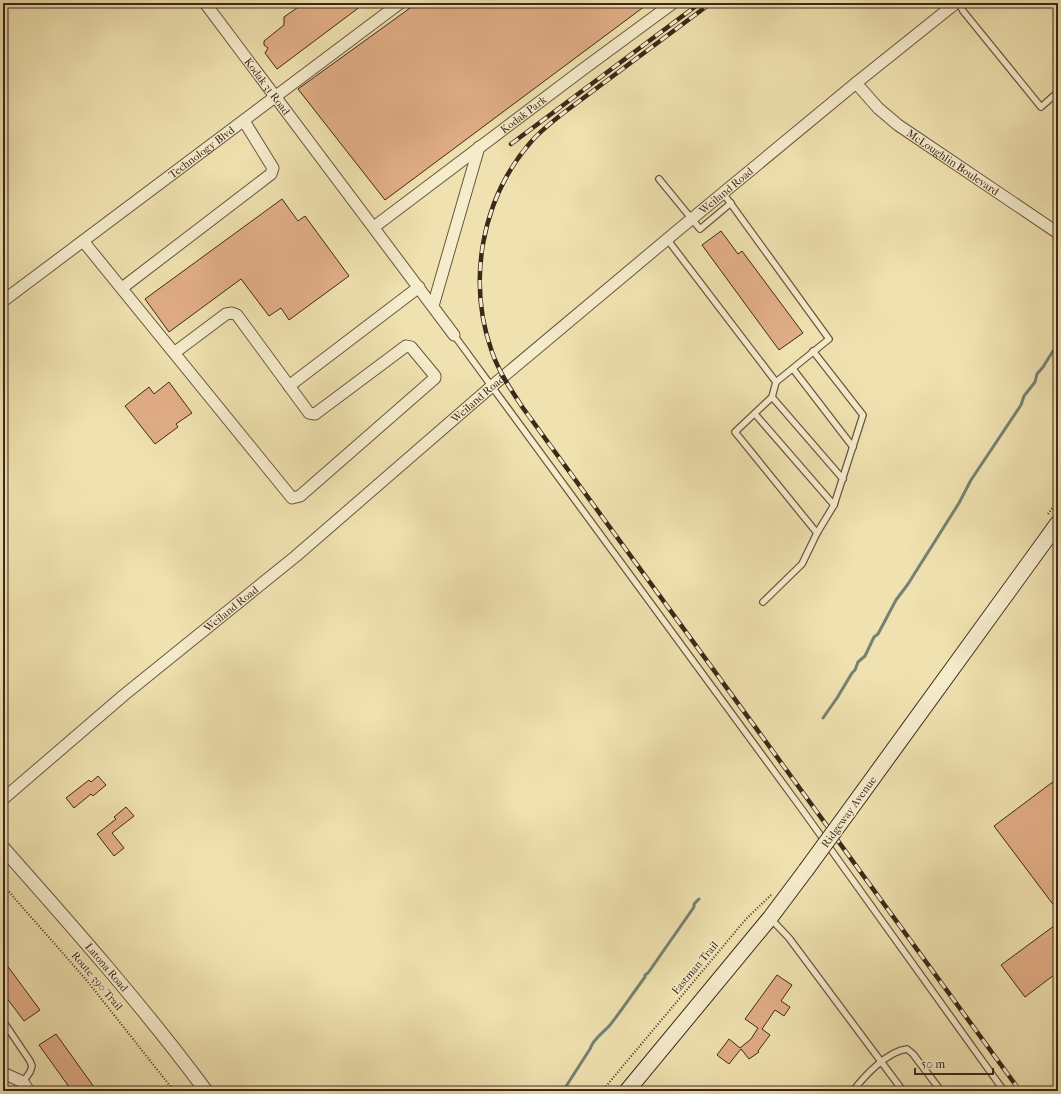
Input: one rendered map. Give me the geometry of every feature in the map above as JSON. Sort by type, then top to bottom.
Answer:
[{"type":"main road","name":"Ridgeway Avenue","points":[[627,1091],[770,918],[850,811],[1058,523]]},
{"type":"street","name":"Kodak 31 Road","points":[[205,3],[454,335]]},
{"type":"street","name":"Technology Blvd","points":[[3,301],[400,3]]},
{"type":"street","name":"Kodak Park","points":[[374,227],[673,3]]},
{"type":"street","name":"Weiland Road","points":[[3,799],[124,695],[296,556],[492,386],[723,192],[956,3]]},
{"type":"street","name":"McLoughlin Boulevard","points":[[856,83],[878,108],[898,125],[1058,233]]},
{"type":"street","points":[[122,288],[271,174],[273,168],[244,121]]},
{"type":"street","points":[[432,306],[479,147]]},
{"type":"street","points":[[84,241],[174,353],[292,498],[300,496],[435,378],[435,376],[411,347],[406,346],[315,414],[309,413],[237,315],[226,314],[174,353]]},
{"type":"street","points":[[289,386],[419,287]]},
{"type":"street","name":"Latona Road","points":[[3,848],[166,1038],[206,1091]]},
{"type":"street","points":[[3,1073],[26,1087]]},
{"type":"lane","points":[[959,3],[963,11],[1041,107],[1058,92]]},
{"type":"lane","points":[[658,179],[692,218],[700,230],[731,203]]},
{"type":"lane","points":[[723,192],[829,338],[776,382],[772,396],[735,432],[817,533]]},
{"type":"lane","points":[[667,239],[776,382]]},
{"type":"lane","points":[[454,335],[801,808],[1004,1091]]},
{"type":"lane","points":[[763,602],[802,564],[817,533],[834,505],[863,415],[813,352]]},
{"type":"lane","points":[[792,369],[852,447]]},
{"type":"lane","points":[[772,396],[842,479]]},
{"type":"lane","points":[[755,414],[834,505]]},
{"type":"lane","points":[[770,918],[789,938],[903,1091]]},
{"type":"lane","points":[[3,1022],[32,1066],[26,1087]]},
{"type":"lane","points":[[853,1091],[863,1077],[882,1062],[899,1050],[907,1049],[913,1054],[941,1091]]},
{"type":"path","name":"Route 390 Trail","points":[[3,884],[88,982],[174,1091]]},
{"type":"path","name":"Eastman Trail","points":[[602,1091],[746,919],[772,893]]},
{"type":"building","points":[[304,3],[365,3],[277,69],[265,53],[268,48],[264,45],[264,41],[284,25],[284,17]]},
{"type":"building","points":[[417,3],[649,3],[385,200],[298,89]]},
{"type":"building","points":[[282,199],[298,221],[305,216],[349,276],[289,320],[281,308],[269,316],[241,279],[169,332],[145,299]]},
{"type":"building","points":[[721,231],[738,254],[742,251],[803,333],[779,350],[702,245]]},
{"type":"building","points":[[169,382],[192,413],[176,424],[178,427],[155,444],[125,406],[149,387],[154,394]]},
{"type":"building","points":[[98,776],[106,785],[93,796],[91,794],[74,808],[66,798],[89,780],[91,782]]},
{"type":"building","points":[[1058,778],[1058,911],[994,826]]},
{"type":"building","points":[[126,807],[134,816],[112,833],[124,848],[114,856],[97,834],[116,819],[114,817]]},
{"type":"building","points":[[1058,923],[1058,972],[1025,997],[1001,965]]},
{"type":"building","points":[[3,960],[40,1010],[24,1021],[3,993]]},
{"type":"building","points":[[777,975],[792,985],[781,1001],[790,1007],[784,1016],[775,1010],[762,1029],[770,1035],[758,1051],[759,1052],[749,1059],[741,1049],[729,1064],[717,1055],[729,1039],[740,1048],[751,1039],[758,1028],[745,1019]]},
{"type":"building","points":[[56,1034],[94,1087],[88,1091],[72,1091],[39,1045]]},
{"type":"waterway","points":[[823,718],[855,670],[858,662],[865,656],[874,637],[878,634],[896,600],[908,584],[959,503],[971,480],[1021,405],[1024,396],[1035,382],[1037,374],[1058,343]]},
{"type":"waterway","points":[[563,1091],[593,1042],[610,1025],[619,1013],[694,907],[694,904],[699,899]]},
{"type":"railway","points":[[511,144],[700,3]]},
{"type":"railway","points":[[711,3],[542,130],[513,165],[500,190],[490,216],[483,243],[480,270],[480,298],[484,325],[492,352],[502,374],[523,408],[1020,1091]]}]
